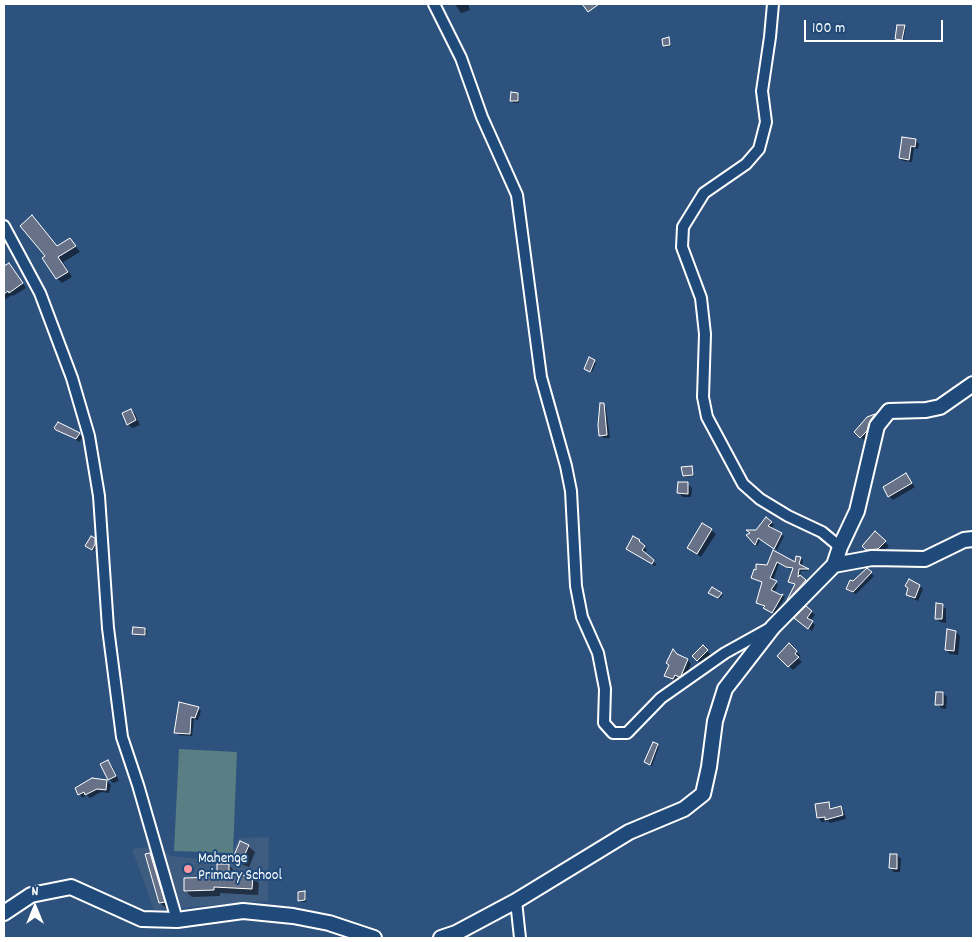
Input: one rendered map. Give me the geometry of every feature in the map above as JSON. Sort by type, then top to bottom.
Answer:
[{"type":"street","points":[[434,4],[460,58],[482,117],[517,195],[541,377],[566,466],[571,491],[576,586],[582,617],[598,653],[605,689],[604,723],[613,734],[627,733],[661,698],[725,653],[773,627]]},
{"type":"street","points":[[773,4],[762,91],[766,122],[759,149],[746,164],[704,193],[683,227],[682,247],[701,298],[705,334],[703,397],[707,417],[744,484],[760,499],[788,516],[822,532],[840,547]]},
{"type":"street","points":[[4,226],[40,293],[72,378],[89,436],[99,496],[108,628],[122,738],[138,785],[177,920]]},
{"type":"street","points":[[441,938],[456,933],[516,901],[629,832],[684,810],[703,794],[709,767],[715,721],[726,689],[773,627],[834,564],[857,511],[877,426],[889,411],[926,410],[940,407],[973,384]]},
{"type":"street","points":[[834,564],[872,558],[925,558],[964,540],[973,539]]},
{"type":"street","points":[[4,913],[31,895],[71,887],[142,919],[177,920],[243,911],[294,916],[329,923],[374,938]]},
{"type":"street","points":[[516,901],[520,938]]},
{"type":"shaded area","points":[[269,837],[268,901],[154,910],[132,849],[158,846],[171,856],[227,862],[239,838]]},
{"type":"green space","points":[[179,749],[237,752],[233,853],[174,851]]},
{"type":"building","points":[[582,4],[599,4],[588,12]]},
{"type":"building","points":[[897,25],[905,25],[902,40],[895,39]]},
{"type":"building","points":[[669,37],[670,45],[663,46],[662,39]]},
{"type":"building","points":[[511,92],[518,93],[518,101],[510,101]]},
{"type":"building","points":[[902,137],[916,139],[915,147],[911,146],[909,160],[899,158]]},
{"type":"building","points":[[32,215],[57,246],[70,238],[76,246],[58,257],[68,272],[56,279],[42,258],[45,256],[20,226]]},
{"type":"building","points":[[9,263],[23,283],[9,293],[8,291],[4,294],[4,266]]},
{"type":"building","points":[[589,357],[595,360],[590,372],[584,369]]},
{"type":"building","points":[[600,403],[604,403],[607,435],[599,436],[598,425]]},
{"type":"building","points":[[131,409],[136,420],[127,425],[122,413]]},
{"type":"building","points":[[875,414],[870,421],[867,431],[860,438],[854,432],[867,417]]},
{"type":"building","points":[[58,422],[80,433],[76,439],[56,430],[54,428]]},
{"type":"building","points":[[692,466],[693,475],[683,476],[681,467]]},
{"type":"building","points":[[906,473],[912,483],[888,497],[883,487]]},
{"type":"building","points":[[678,482],[688,482],[688,494],[677,493]]},
{"type":"building","points":[[766,517],[772,522],[768,526],[782,533],[774,549],[758,538],[755,545],[746,535],[750,533],[746,530],[756,530]]},
{"type":"building","points":[[702,523],[712,529],[697,554],[687,548]]},
{"type":"building","points":[[875,531],[886,541],[878,549],[866,550],[862,546]]},
{"type":"building","points":[[91,536],[95,538],[92,550],[85,546]]},
{"type":"building","points":[[633,536],[645,546],[642,550],[654,560],[652,564],[626,549]]},
{"type":"building","points":[[773,550],[795,562],[796,556],[801,557],[799,564],[809,569],[799,569],[798,577],[800,575],[806,580],[786,602],[795,584],[788,582],[793,568],[786,567],[777,562],[770,578],[777,581],[771,590],[781,595],[783,594],[772,613],[763,608],[765,606],[756,603],[762,582],[751,578],[754,569],[756,570],[756,564],[767,565]]},
{"type":"building","points":[[867,568],[872,572],[853,592],[846,589],[850,580],[853,581]]},
{"type":"building","points":[[909,579],[920,585],[915,598],[906,595],[908,588],[905,586]]},
{"type":"building","points":[[712,587],[722,593],[718,598],[708,593]]},
{"type":"building","points":[[936,603],[943,604],[942,619],[935,619]]},
{"type":"building","points":[[806,606],[812,611],[807,618],[813,621],[808,629],[794,618]]},
{"type":"building","points":[[133,627],[145,628],[145,635],[132,634]]},
{"type":"building","points":[[947,629],[956,631],[954,651],[945,650]]},
{"type":"building","points":[[789,643],[797,651],[795,654],[799,657],[788,667],[777,656]]},
{"type":"building","points":[[703,645],[708,650],[697,661],[692,656]]},
{"type":"building","points":[[673,649],[677,654],[688,659],[681,676],[675,675],[673,679],[664,676],[669,665],[666,663]]},
{"type":"building","points":[[936,692],[943,692],[943,705],[935,705]]},
{"type":"building","points":[[179,702],[199,707],[195,718],[191,717],[190,734],[174,733]]},
{"type":"building","points":[[653,742],[658,744],[650,765],[644,762]]},
{"type":"building","points":[[108,760],[116,776],[108,780],[100,764]]},
{"type":"building","points":[[92,778],[107,780],[106,790],[97,789],[85,795],[84,792],[78,795],[75,788]]},
{"type":"building","points":[[829,802],[830,809],[841,806],[843,815],[825,820],[825,817],[817,818],[815,804]]},
{"type":"building","points":[[240,841],[249,845],[242,861],[233,858]]},
{"type":"building","points":[[150,853],[165,902],[159,903],[145,854]]},
{"type":"building","points":[[890,854],[897,854],[897,869],[889,868]]},
{"type":"building","points":[[217,864],[229,864],[229,874],[253,876],[252,889],[214,887],[214,890],[184,891],[184,878],[217,877]]},
{"type":"building","points":[[305,891],[305,900],[298,901],[298,892]]},
{"type":"place","name":"Mahenge Primary School","points":[[188,869]]}]
